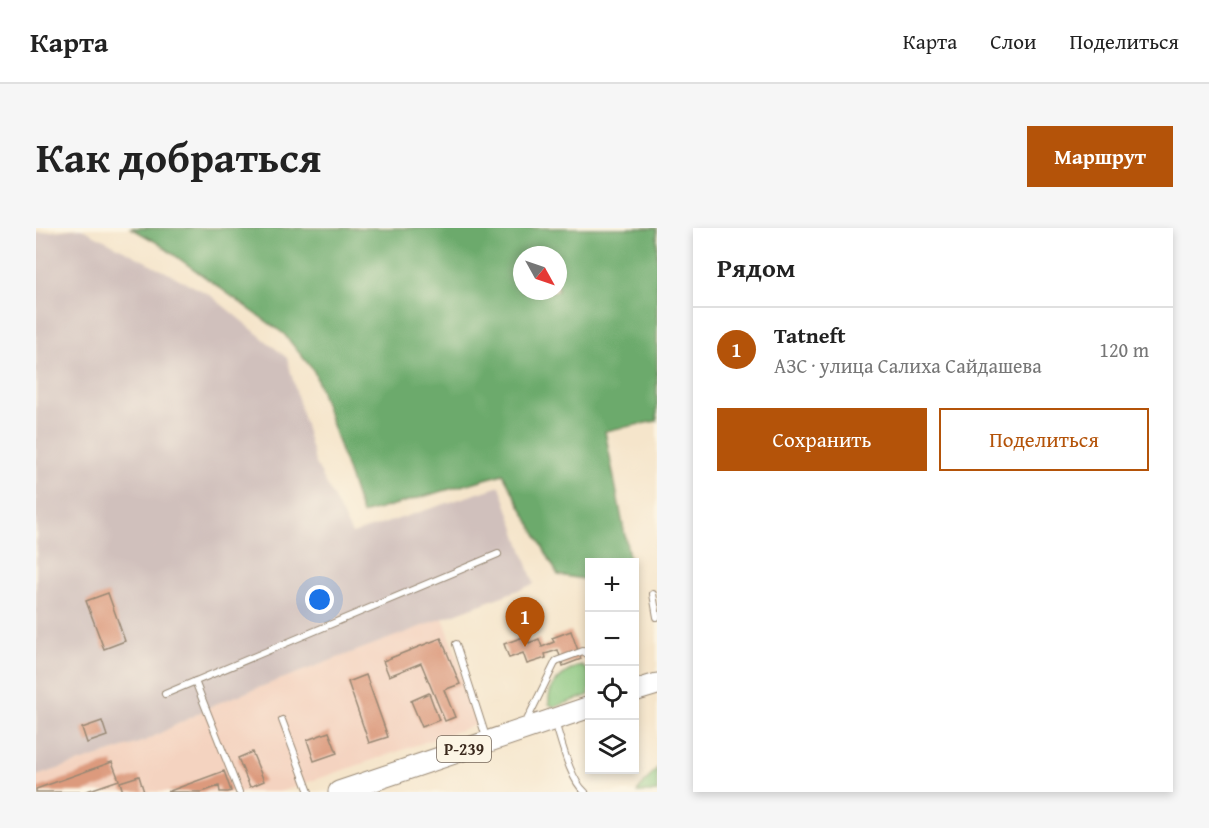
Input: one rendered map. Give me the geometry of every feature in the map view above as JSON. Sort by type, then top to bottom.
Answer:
[{"type":"highway","points":[[639,689],[657,684]]},
{"type":"highway","name":"Р-239","points":[[339,792],[585,708]]},
{"type":"lane","points":[[165,694],[498,554]]},
{"type":"lane","points":[[652,594],[657,617]]},
{"type":"lane","points":[[456,644],[488,741]]},
{"type":"lane","points":[[523,729],[556,661],[583,651],[585,653]]},
{"type":"lane","points":[[195,681],[239,792]]},
{"type":"lane","points":[[554,718],[568,764],[581,789],[585,792]]},
{"type":"lane","points":[[282,720],[309,792]]},
{"type":"shaded area","points":[[81,228],[210,295],[287,358],[315,462],[352,534],[500,486],[534,584],[218,703],[145,741],[36,776],[36,233]]},
{"type":"shaded area","points":[[443,618],[481,723],[279,792],[36,792],[36,776],[145,741],[218,703]]},
{"type":"green space","points":[[131,228],[657,228],[657,421],[605,431],[629,558],[585,558],[585,579],[558,575],[503,474],[362,514],[314,371],[284,334],[156,242]]},
{"type":"green space","points":[[581,665],[585,668],[585,696],[555,707],[549,704],[551,690],[558,679]]},
{"type":"green space","points":[[657,768],[657,792],[637,792]]},
{"type":"building","points":[[108,593],[125,641],[104,649],[86,601]]},
{"type":"building","points":[[571,631],[581,659],[563,666],[558,650],[545,654],[546,658],[527,664],[523,653],[509,658],[504,644],[526,636],[529,643],[539,639],[542,647],[554,642],[552,638]]},
{"type":"building","points":[[441,638],[460,684],[444,690],[455,717],[445,721],[421,663],[389,676],[383,661]]},
{"type":"building","points":[[366,675],[388,737],[369,743],[348,682]]},
{"type":"building","points":[[429,693],[439,720],[422,727],[411,701]]},
{"type":"building","points":[[102,721],[107,736],[87,743],[82,728]]},
{"type":"building","points":[[329,732],[337,753],[314,761],[307,740]]},
{"type":"building","points":[[252,752],[264,781],[250,787],[238,758]]},
{"type":"building","points":[[112,762],[119,780],[84,792],[36,792],[36,789]]},
{"type":"building","points":[[224,771],[231,791],[220,792],[219,786],[202,792],[167,792]]},
{"type":"building","points":[[139,776],[144,792],[123,792],[120,782]]},
{"type":"place","name":"Tatneft","points":[[525,647]]}]
